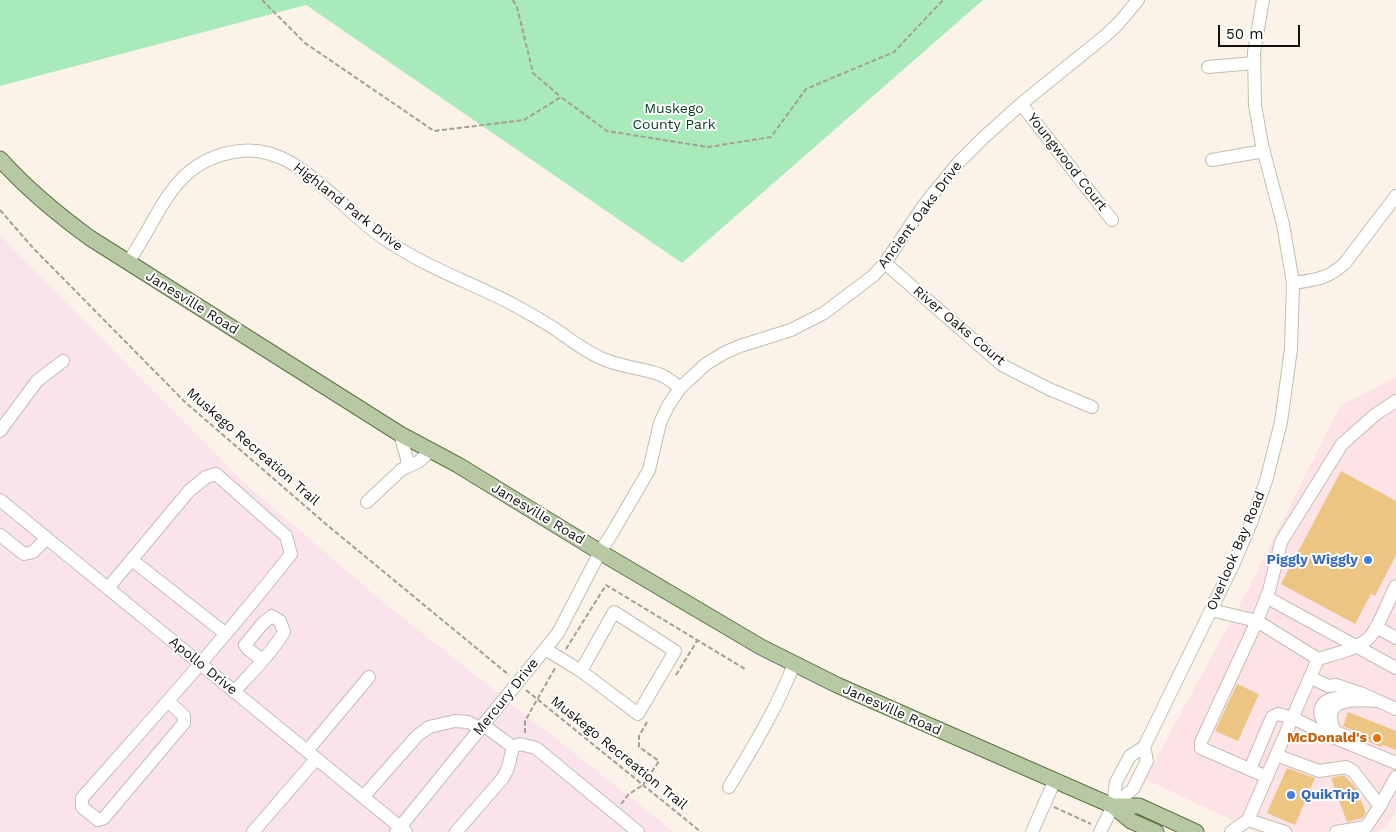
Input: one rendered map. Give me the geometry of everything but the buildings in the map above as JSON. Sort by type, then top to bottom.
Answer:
[{"type":"main road","name":"Janesville Road","points":[[0,159],[30,190],[90,238],[400,434],[432,450],[726,627],[837,686],[1113,806],[1131,821],[1156,832]]},
{"type":"main road","name":"Janesville Road","points":[[1113,806],[1139,806],[1196,832]]},
{"type":"street","name":"Ancient Oaks Drive","points":[[600,552],[649,470],[660,423],[680,388],[706,364],[724,353],[791,330],[824,313],[873,276],[885,263],[924,206],[958,163],[1022,104],[1105,36],[1138,0]]},
{"type":"street","name":"Overlook Bay Road","points":[[1113,806],[1116,782],[1130,756],[1144,747],[1233,565],[1266,481],[1276,441],[1291,349],[1292,283],[1283,224],[1264,151],[1255,105],[1253,63],[1255,38],[1263,0]]},
{"type":"street","points":[[1208,67],[1253,63]]},
{"type":"street","name":"Youngwood Court","points":[[1022,104],[1112,220]]},
{"type":"street","name":"Highland Park Drive","points":[[128,262],[174,186],[189,170],[204,160],[221,154],[242,150],[262,151],[278,156],[297,166],[358,218],[392,244],[412,256],[455,279],[514,305],[580,347],[603,359],[663,376],[680,388]]},
{"type":"street","points":[[1212,160],[1264,151]]},
{"type":"street","points":[[1292,283],[1315,280],[1336,272],[1396,196]]},
{"type":"street","name":"River Oaks Court","points":[[885,263],[1002,364],[1042,386],[1092,406]]},
{"type":"street","points":[[0,431],[37,380],[63,361]]},
{"type":"street","points":[[1267,777],[1202,748],[1200,742],[1257,621],[1266,597],[1281,542],[1342,444],[1376,414],[1396,401]]},
{"type":"street","points":[[400,434],[407,459],[407,467]]},
{"type":"street","points":[[367,502],[401,470],[418,462],[432,450]]},
{"type":"street","points":[[108,588],[189,491],[206,477],[216,474],[286,536],[291,554],[201,664],[168,701],[82,798],[82,807],[98,820],[104,818],[184,723],[184,716],[168,701]]},
{"type":"street","name":"Apollo Drive","points":[[0,500],[401,830]]},
{"type":"street","points":[[0,535],[24,554],[33,552],[47,538]]},
{"type":"street","name":"Mercury Drive","points":[[401,830],[558,633],[600,552]]},
{"type":"street","points":[[132,560],[226,634]]},
{"type":"street","points":[[1249,826],[1276,755],[1318,660],[1357,646],[1369,638],[1396,586]]},
{"type":"street","points":[[1266,597],[1396,668]]},
{"type":"street","points":[[1211,610],[1257,621],[1318,660]]},
{"type":"street","points":[[545,649],[581,671],[638,714],[675,651],[614,612],[581,671]]},
{"type":"street","points":[[1376,626],[1396,638]]},
{"type":"street","points":[[234,692],[262,660]]},
{"type":"street","points":[[729,787],[782,694],[794,664]]},
{"type":"street","points":[[253,832],[369,677]]},
{"type":"street","points":[[1310,677],[1328,686],[1336,685],[1396,709]]},
{"type":"street","points":[[1312,726],[1322,694],[1328,686]]},
{"type":"street","points":[[1377,701],[1339,697],[1327,700],[1322,705],[1320,713],[1322,721],[1335,732],[1378,750],[1394,762]]},
{"type":"street","points":[[1250,769],[1272,717],[1278,714],[1293,718],[1321,732],[1394,762]]},
{"type":"street","points":[[363,797],[417,736],[430,727],[455,721],[468,722],[482,727],[513,747]]},
{"type":"street","points":[[513,747],[520,744],[536,748],[638,832]]},
{"type":"street","points":[[456,832],[503,778],[508,768],[513,747]]},
{"type":"street","name":"Overlook Bay Road","points":[[1113,806],[1133,789],[1147,761],[1144,747]]},
{"type":"street","points":[[1276,755],[1319,771],[1346,767],[1353,771],[1380,806]]},
{"type":"street","points":[[1336,832],[1366,827],[1396,777]]},
{"type":"street","points":[[1032,832],[1055,780]]},
{"type":"street","points":[[1101,830],[1113,806]]},
{"type":"street","points":[[1231,832],[1249,826],[1285,832]]},
{"type":"path","points":[[262,0],[305,43],[434,131],[524,120],[561,97]]},
{"type":"path","points":[[513,0],[517,7],[533,73],[561,97],[607,131],[708,147],[771,137],[806,89],[894,52],[943,0]]},
{"type":"path","name":"Muskego Recreation Trail","points":[[0,210],[34,249],[185,402],[327,525],[513,679]]},
{"type":"path","points":[[673,680],[697,641]]},
{"type":"path","name":"Muskego Recreation Trail","points":[[525,689],[701,832]]},
{"type":"path","points":[[529,746],[524,721],[537,699]]},
{"type":"path","points":[[637,789],[643,785],[659,761],[639,746],[639,736],[648,720]]},
{"type":"path","points":[[1045,803],[1101,830]]},
{"type":"shaded area","points":[[0,235],[242,481],[383,602],[674,832],[0,832]]},
{"type":"shaded area","points":[[1396,377],[1396,811],[1387,828],[1377,832],[1257,832],[1145,779],[1245,595],[1340,406]]},
{"type":"green space","name":"Muskego County Park","points":[[0,0],[983,0],[682,263],[306,5],[0,86]]},
{"type":"place","name":"Piggly Wiggly","points":[[1368,560]]},
{"type":"place","name":"McDonald's","points":[[1377,738]]},
{"type":"place","name":"QuikTrip","points":[[1291,795]]}]
